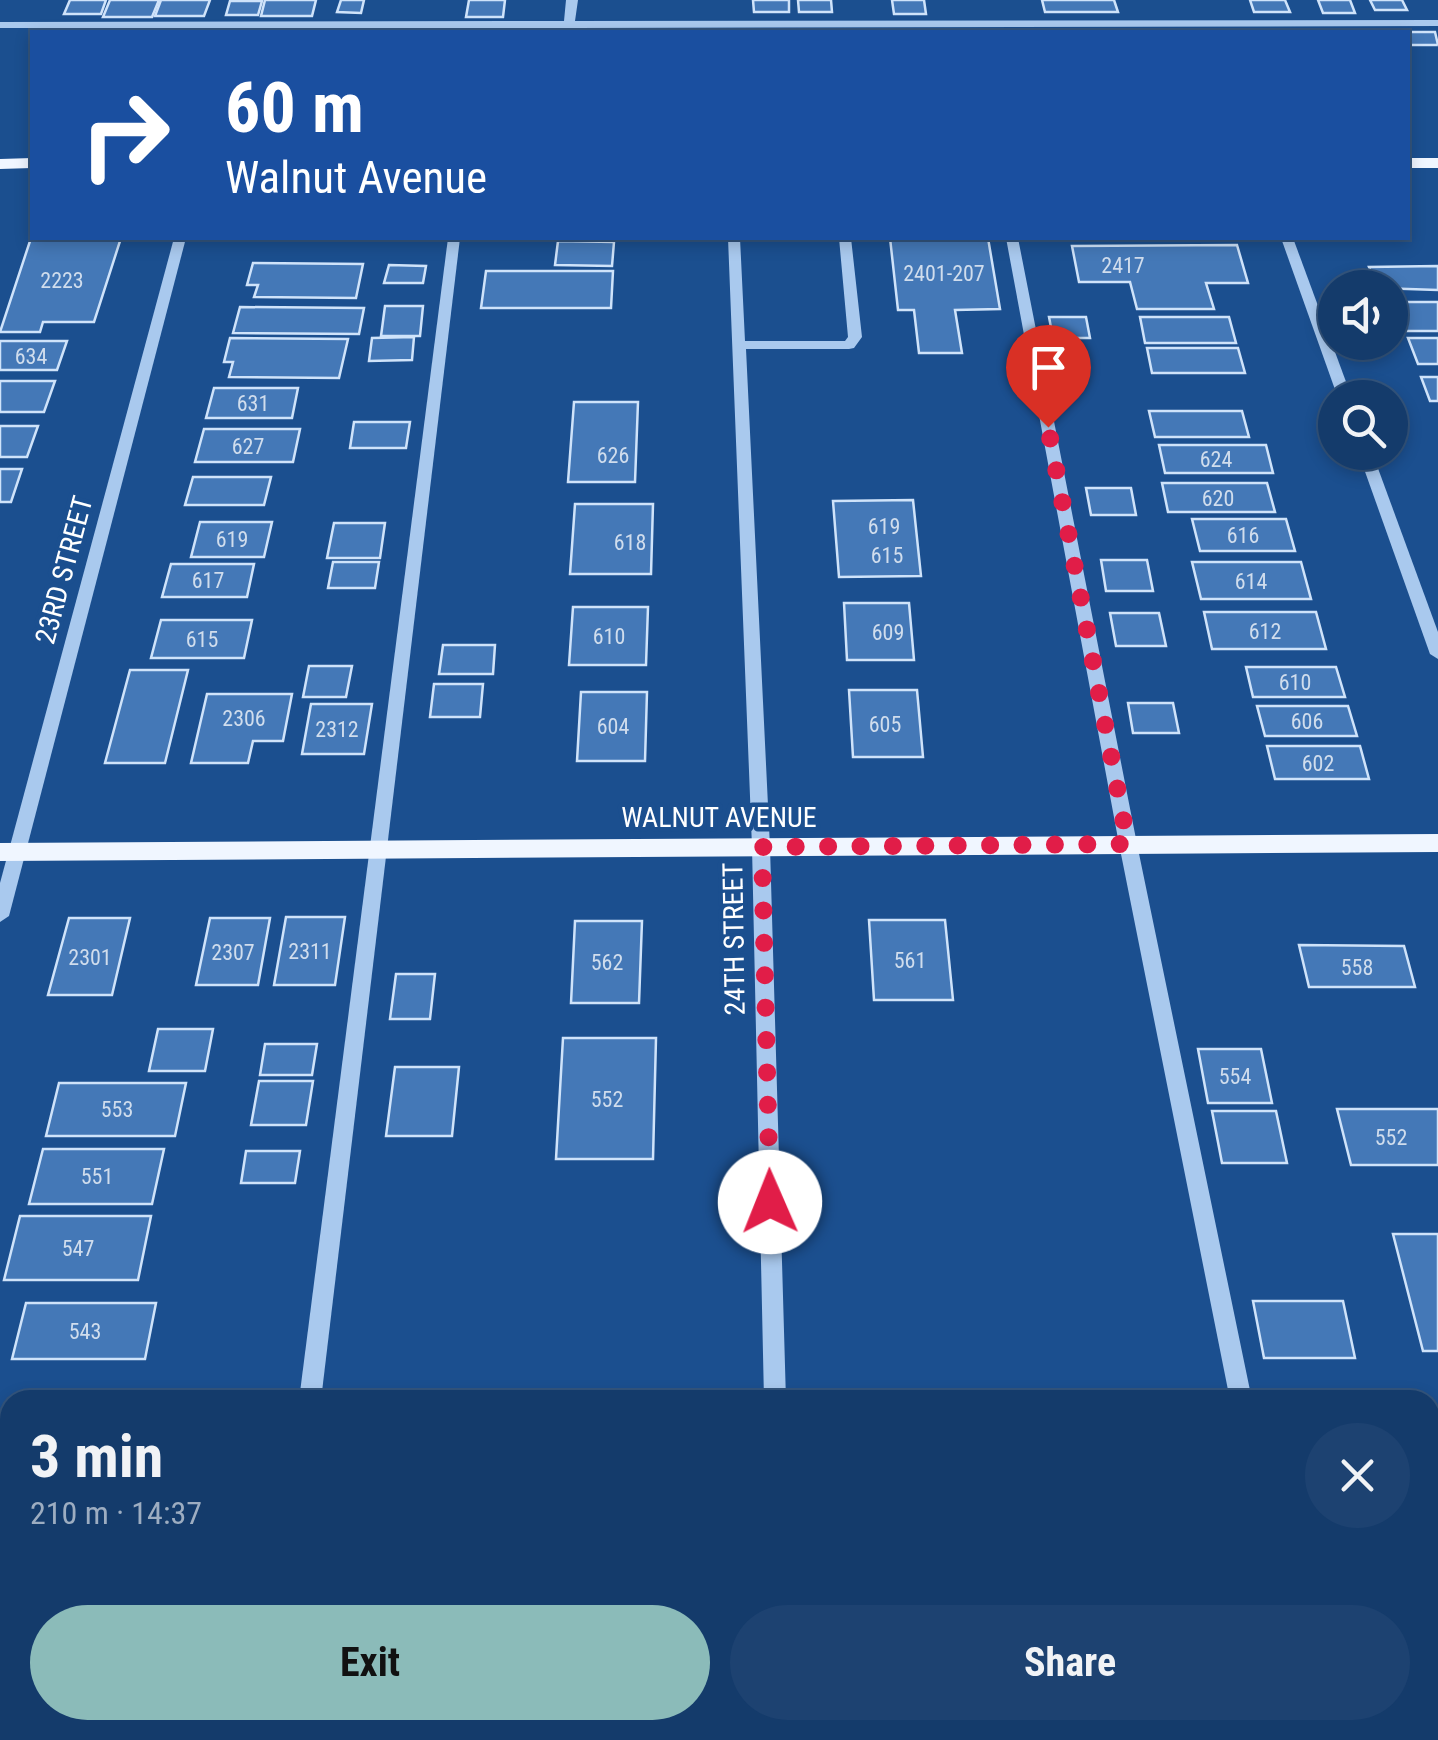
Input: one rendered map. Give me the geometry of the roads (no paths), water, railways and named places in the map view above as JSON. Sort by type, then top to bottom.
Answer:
[{"type":"main road","points":[[1410,163],[1438,163]]},
{"type":"main road","points":[[0,164],[30,164]]},
{"type":"main road","name":"WALNUT AVENUE","points":[[9,852],[1438,843]]},
{"type":"street","points":[[569,28],[572,0]]},
{"type":"street","points":[[0,25],[88,29],[405,29],[1438,23]]},
{"type":"street","name":"23RD STREET","points":[[0,916],[9,852],[179,240]]},
{"type":"street","points":[[311,1390],[454,240]]},
{"type":"street","name":"24TH STREET","points":[[734,240],[762,847],[775,1390]]},
{"type":"street","points":[[740,345],[849,345],[855,337],[845,240]]},
{"type":"street","points":[[1012,240],[1128,844],[1240,1390]]},
{"type":"street","points":[[1287,240],[1338,380]]},
{"type":"street","points":[[1372,470],[1438,654]]}]
